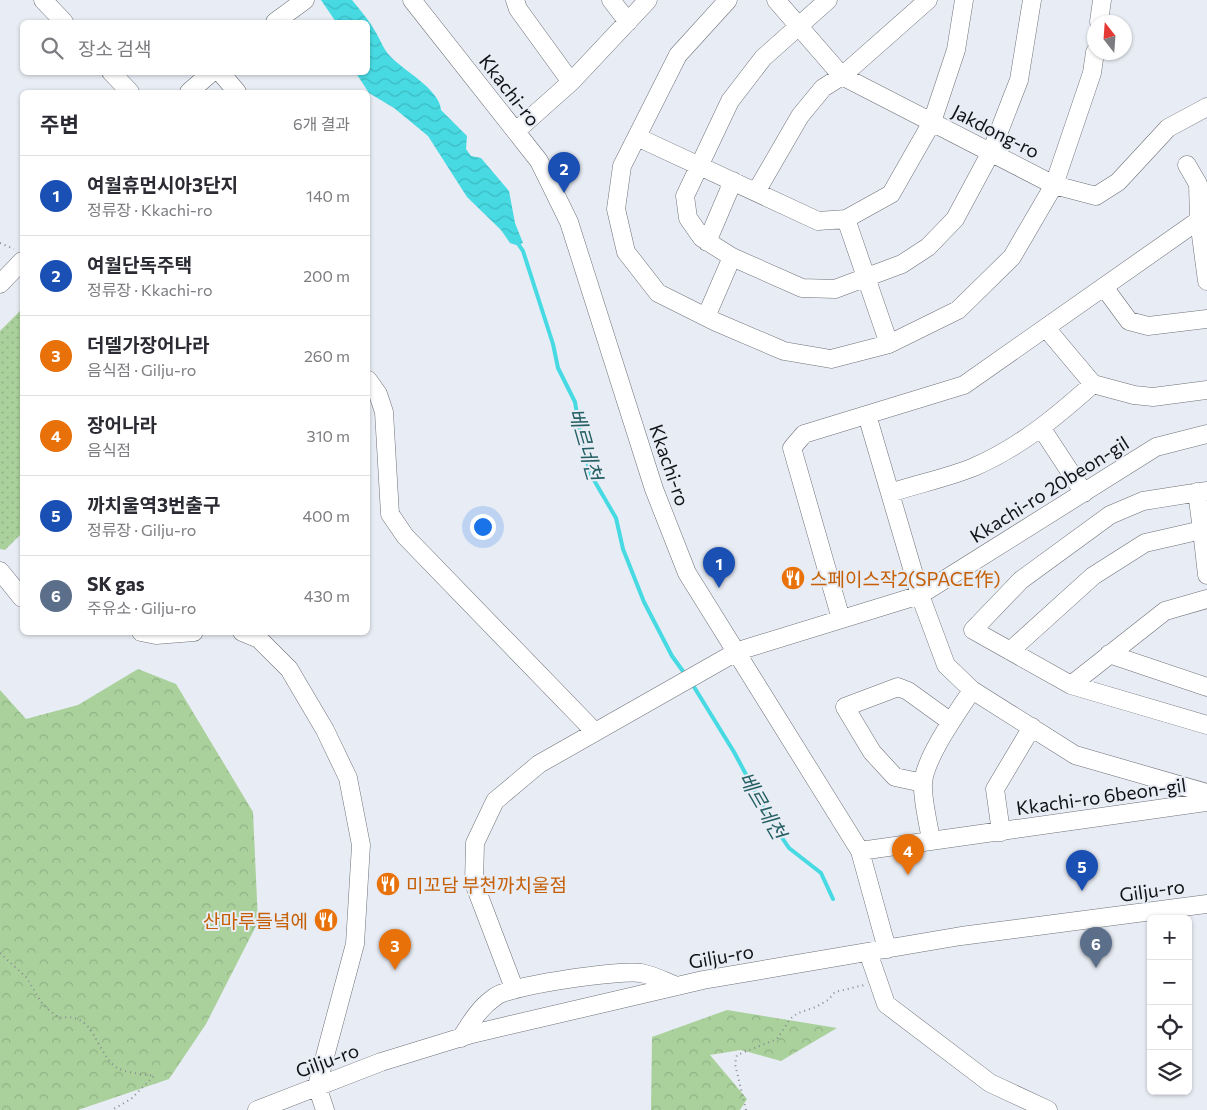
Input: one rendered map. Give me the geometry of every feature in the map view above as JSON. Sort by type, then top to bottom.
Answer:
[{"type":"street","points":[[43,0],[62,20]]},
{"type":"street","name":"Kkachi-ro","points":[[412,0],[539,161],[569,222],[654,489],[686,573],[738,651],[860,851],[887,949]]},
{"type":"street","points":[[516,0],[518,9],[571,82]]},
{"type":"street","points":[[611,0],[628,22]]},
{"type":"street","points":[[516,131],[571,82],[648,0]]},
{"type":"street","points":[[728,0],[678,55],[622,166],[616,209],[626,252],[658,293],[706,318],[784,351],[831,359],[888,344],[958,310],[1012,257],[1054,185],[1092,72],[1094,60]]},
{"type":"street","name":"Jakdong-ro","points":[[776,0],[842,76],[1054,185],[1096,196],[1118,182],[1168,128],[1207,107]]},
{"type":"street","points":[[828,0],[762,58],[730,101],[685,196],[688,218],[707,242],[732,257],[802,288],[835,289],[902,264],[928,247],[955,219],[990,152],[1019,80],[1032,0]]},
{"type":"street","points":[[756,192],[800,116],[823,88],[842,76],[928,0]]},
{"type":"street","points":[[637,137],[818,220],[846,219],[891,194],[932,122],[956,50],[964,0]]},
{"type":"street","points":[[1100,15],[1102,0]]},
{"type":"street","points":[[278,20],[303,2]]},
{"type":"street","points":[[114,75],[128,90]]},
{"type":"street","points":[[191,90],[209,75]]},
{"type":"street","points":[[223,75],[235,90]]},
{"type":"street","points":[[1187,165],[1198,184],[1199,220],[1207,281]]},
{"type":"street","points":[[707,242],[732,181]]},
{"type":"street","points":[[846,219],[888,344]]},
{"type":"street","points":[[842,619],[792,448],[804,434],[964,385],[1199,220]]},
{"type":"street","points":[[0,284],[19,256]]},
{"type":"street","points":[[706,318],[732,257]]},
{"type":"street","points":[[1104,287],[1129,321],[1148,326],[1207,319]]},
{"type":"street","points":[[1046,328],[1093,384],[1134,395],[1153,397],[1207,390]]},
{"type":"street","points":[[370,383],[378,394],[384,412],[390,514],[405,536],[595,732]]},
{"type":"street","points":[[890,492],[973,467],[1042,429],[1093,384]]},
{"type":"street","points":[[866,415],[920,595],[946,665],[972,690],[1075,755],[1207,792]]},
{"type":"street","points":[[1042,429],[1084,493]]},
{"type":"street","name":"Kkachi-ro 20beon-gil","points":[[514,988],[474,883],[475,843],[495,801],[538,764],[738,651],[920,595],[1156,447],[1207,434]]},
{"type":"street","points":[[1207,575],[1202,530],[1202,491],[1143,501],[1110,515],[1021,580],[973,630],[1071,685],[1207,725]]},
{"type":"street","points":[[1010,651],[1094,576],[1145,543],[1202,530]]},
{"type":"street","points":[[0,571],[20,596]]},
{"type":"street","points":[[1071,685],[1165,611],[1207,599]]},
{"type":"street","points":[[249,635],[259,639],[289,668],[325,730],[348,778],[361,845],[355,944],[349,973],[317,1086],[325,1110]]},
{"type":"street","points":[[1109,654],[1207,687]]},
{"type":"street","points":[[923,783],[895,777],[872,752],[845,707],[898,687],[908,691],[952,722]]},
{"type":"street","points":[[931,842],[923,783],[928,764],[972,690]]},
{"type":"street","name":"Kkachi-ro 6beon-gil","points":[[1001,832],[995,789],[1032,728]]},
{"type":"street","name":"Kkachi-ro 6beon-gil","points":[[860,851],[1207,802]]},
{"type":"street","name":"Gilju-ro","points":[[257,1110],[381,1062],[461,1038],[677,986],[961,936],[1207,904]]},
{"type":"street","points":[[868,952],[886,1004],[984,1078],[1048,1110]]},
{"type":"street","points":[[461,1038],[478,1012],[496,996],[514,988],[588,976],[641,973],[677,986]]},
{"type":"path","points":[[0,243],[19,256]]},
{"type":"path","points":[[0,954],[26,977],[43,1005],[59,1018],[70,1016],[77,1018],[94,1033],[105,1053],[116,1067],[154,1076],[130,1099],[112,1110]]},
{"type":"path","points":[[746,1110],[735,1064],[737,1055],[778,1039],[790,1019],[798,1013],[816,1007],[828,1000],[834,992],[878,982]]},
{"type":"green space","points":[[20,311],[20,535],[5,550],[0,549],[0,331]]},
{"type":"green space","points":[[138,669],[176,684],[253,812],[258,922],[206,1024],[169,1079],[78,1110],[0,1110],[0,690],[26,719],[78,705]]},
{"type":"green space","points":[[727,1010],[837,1028],[781,1061],[741,1050],[710,1055],[747,1099],[740,1110],[651,1110],[652,1037]]},
{"type":"water","points":[[321,0],[352,0],[368,20],[335,20]]},
{"type":"water","points":[[370,23],[389,55],[428,87],[439,102],[441,110],[467,136],[466,149],[471,156],[481,158],[509,191],[515,223],[523,243],[516,245],[510,243],[501,230],[467,197],[428,136],[394,108],[370,94],[370,90],[367,90],[357,75],[370,75]]},
{"type":"waterway","name":"베르네천","points":[[517,242],[523,251],[553,344],[558,368],[575,402],[582,445],[591,475],[616,518],[623,549],[644,602],[672,656],[685,674]]},
{"type":"waterway","name":"베르네천","points":[[691,682],[734,752],[772,823],[789,848],[821,873],[833,899]]},
{"type":"place","name":"여월단독주택","points":[[564,193]]},
{"type":"place","name":"스페이스작2(SPACE作)","points":[[793,578]]},
{"type":"place","name":"여월휴먼시아3단지","points":[[719,588]]},
{"type":"place","name":"장어나라","points":[[908,875]]},
{"type":"place","name":"미꼬담 부천까치울점","points":[[388,884]]},
{"type":"place","name":"까치울역3번출구","points":[[1082,891]]},
{"type":"place","name":"산마루들녘에","points":[[326,920]]},
{"type":"place","name":"SK gas","points":[[1096,968]]},
{"type":"place","name":"더델가장어나라","points":[[395,970]]}]
